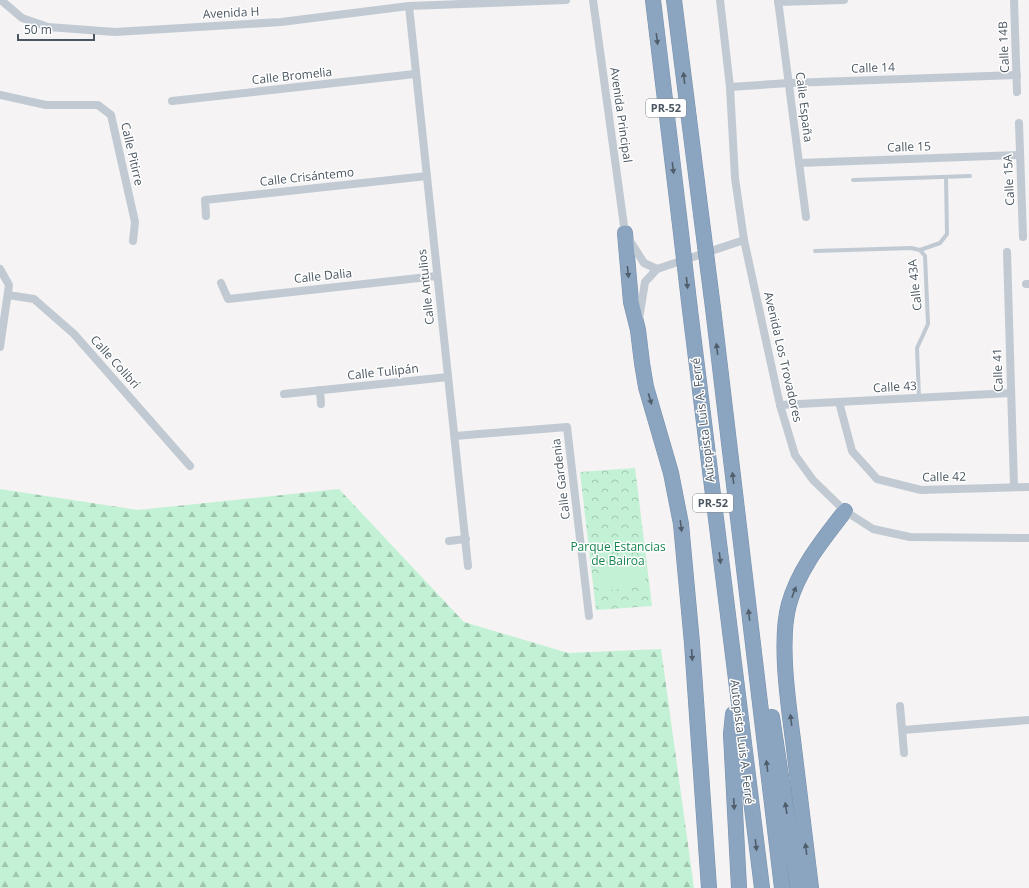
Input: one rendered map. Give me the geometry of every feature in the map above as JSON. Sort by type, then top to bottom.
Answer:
[{"type":"highway","name":"Autopista Luis A. Ferré","points":[[653,0],[736,695],[762,888]]},
{"type":"highway","name":"Autopista Luis A. Ferré","points":[[674,0],[782,888]]},
{"type":"highway","points":[[625,233],[631,302],[638,330],[646,387],[671,473],[681,524],[692,643],[709,888]]},
{"type":"highway","points":[[811,888],[787,694],[786,623],[789,605],[800,575],[819,545],[845,511]]},
{"type":"highway","points":[[754,654],[770,706],[798,888]]},
{"type":"highway","points":[[736,695],[731,734],[739,888]]},
{"type":"street","name":"Avenida H","points":[[1,0],[22,18],[48,28],[115,32],[281,22],[409,6],[566,0]]},
{"type":"street","name":"Avenida Principal","points":[[593,0],[625,233]]},
{"type":"street","name":"Avenida Los Trovadores","points":[[720,0],[730,87],[735,178],[744,240],[780,405],[795,456],[813,480],[845,511],[873,529],[910,537],[1029,538]]},
{"type":"street","points":[[778,1],[844,0]]},
{"type":"street","name":"Calle 14B","points":[[1014,0],[1017,92]]},
{"type":"street","name":"Calle España","points":[[778,1],[806,217]]},
{"type":"street","name":"Calle Antulios","points":[[409,6],[468,566]]},
{"type":"street","name":"Calle Bromelia","points":[[172,101],[415,74]]},
{"type":"street","name":"Calle 14","points":[[730,87],[789,83],[1017,75]]},
{"type":"street","name":"Calle Pitirre","points":[[0,96],[46,106],[98,105],[110,115],[135,222],[133,241]]},
{"type":"street","name":"Calle 15A","points":[[1019,123],[1023,237]]},
{"type":"street","name":"Calle 15","points":[[799,164],[1020,155]]},
{"type":"street","name":"Calle Crisántemo","points":[[206,216],[205,200],[427,176]]},
{"type":"street","points":[[625,233],[644,263],[657,269]]},
{"type":"street","points":[[638,330],[645,282],[657,269],[744,240]]},
{"type":"street","name":"Calle 41","points":[[1007,252],[1014,487]]},
{"type":"street","points":[[0,269],[9,285],[0,348]]},
{"type":"street","name":"Calle Dalia","points":[[221,283],[228,299],[437,276]]},
{"type":"street","name":"Calle Colibrí","points":[[8,295],[34,299],[74,334],[190,466]]},
{"type":"street","name":"Calle Tulipán","points":[[284,394],[448,377]]},
{"type":"street","points":[[320,390],[321,404]]},
{"type":"street","name":"Calle 43","points":[[780,405],[1011,393]]},
{"type":"street","name":"Calle 42","points":[[839,402],[852,451],[877,479],[921,490],[1029,487]]},
{"type":"street","name":"Calle Gardenia","points":[[455,436],[567,427],[589,616]]},
{"type":"street","points":[[449,541],[466,539]]},
{"type":"street","points":[[900,706],[904,753]]},
{"type":"street","points":[[903,730],[1029,720]]},
{"type":"lane","points":[[853,180],[970,176]]},
{"type":"lane","points":[[920,250],[940,243],[946,234],[946,177]]},
{"type":"lane","name":"Calle 43A","points":[[815,251],[904,248],[920,250],[925,256],[928,324],[917,348],[919,397]]},
{"type":"green space","name":"Parque Estancias de Bairoa","points":[[635,468],[652,606],[596,610],[580,472]]},
{"type":"green space","points":[[0,489],[138,510],[339,489],[464,622],[568,653],[661,649],[694,888],[0,888]]},
{"type":"green space","points":[[643,561],[646,586],[602,591],[600,566]]}]
